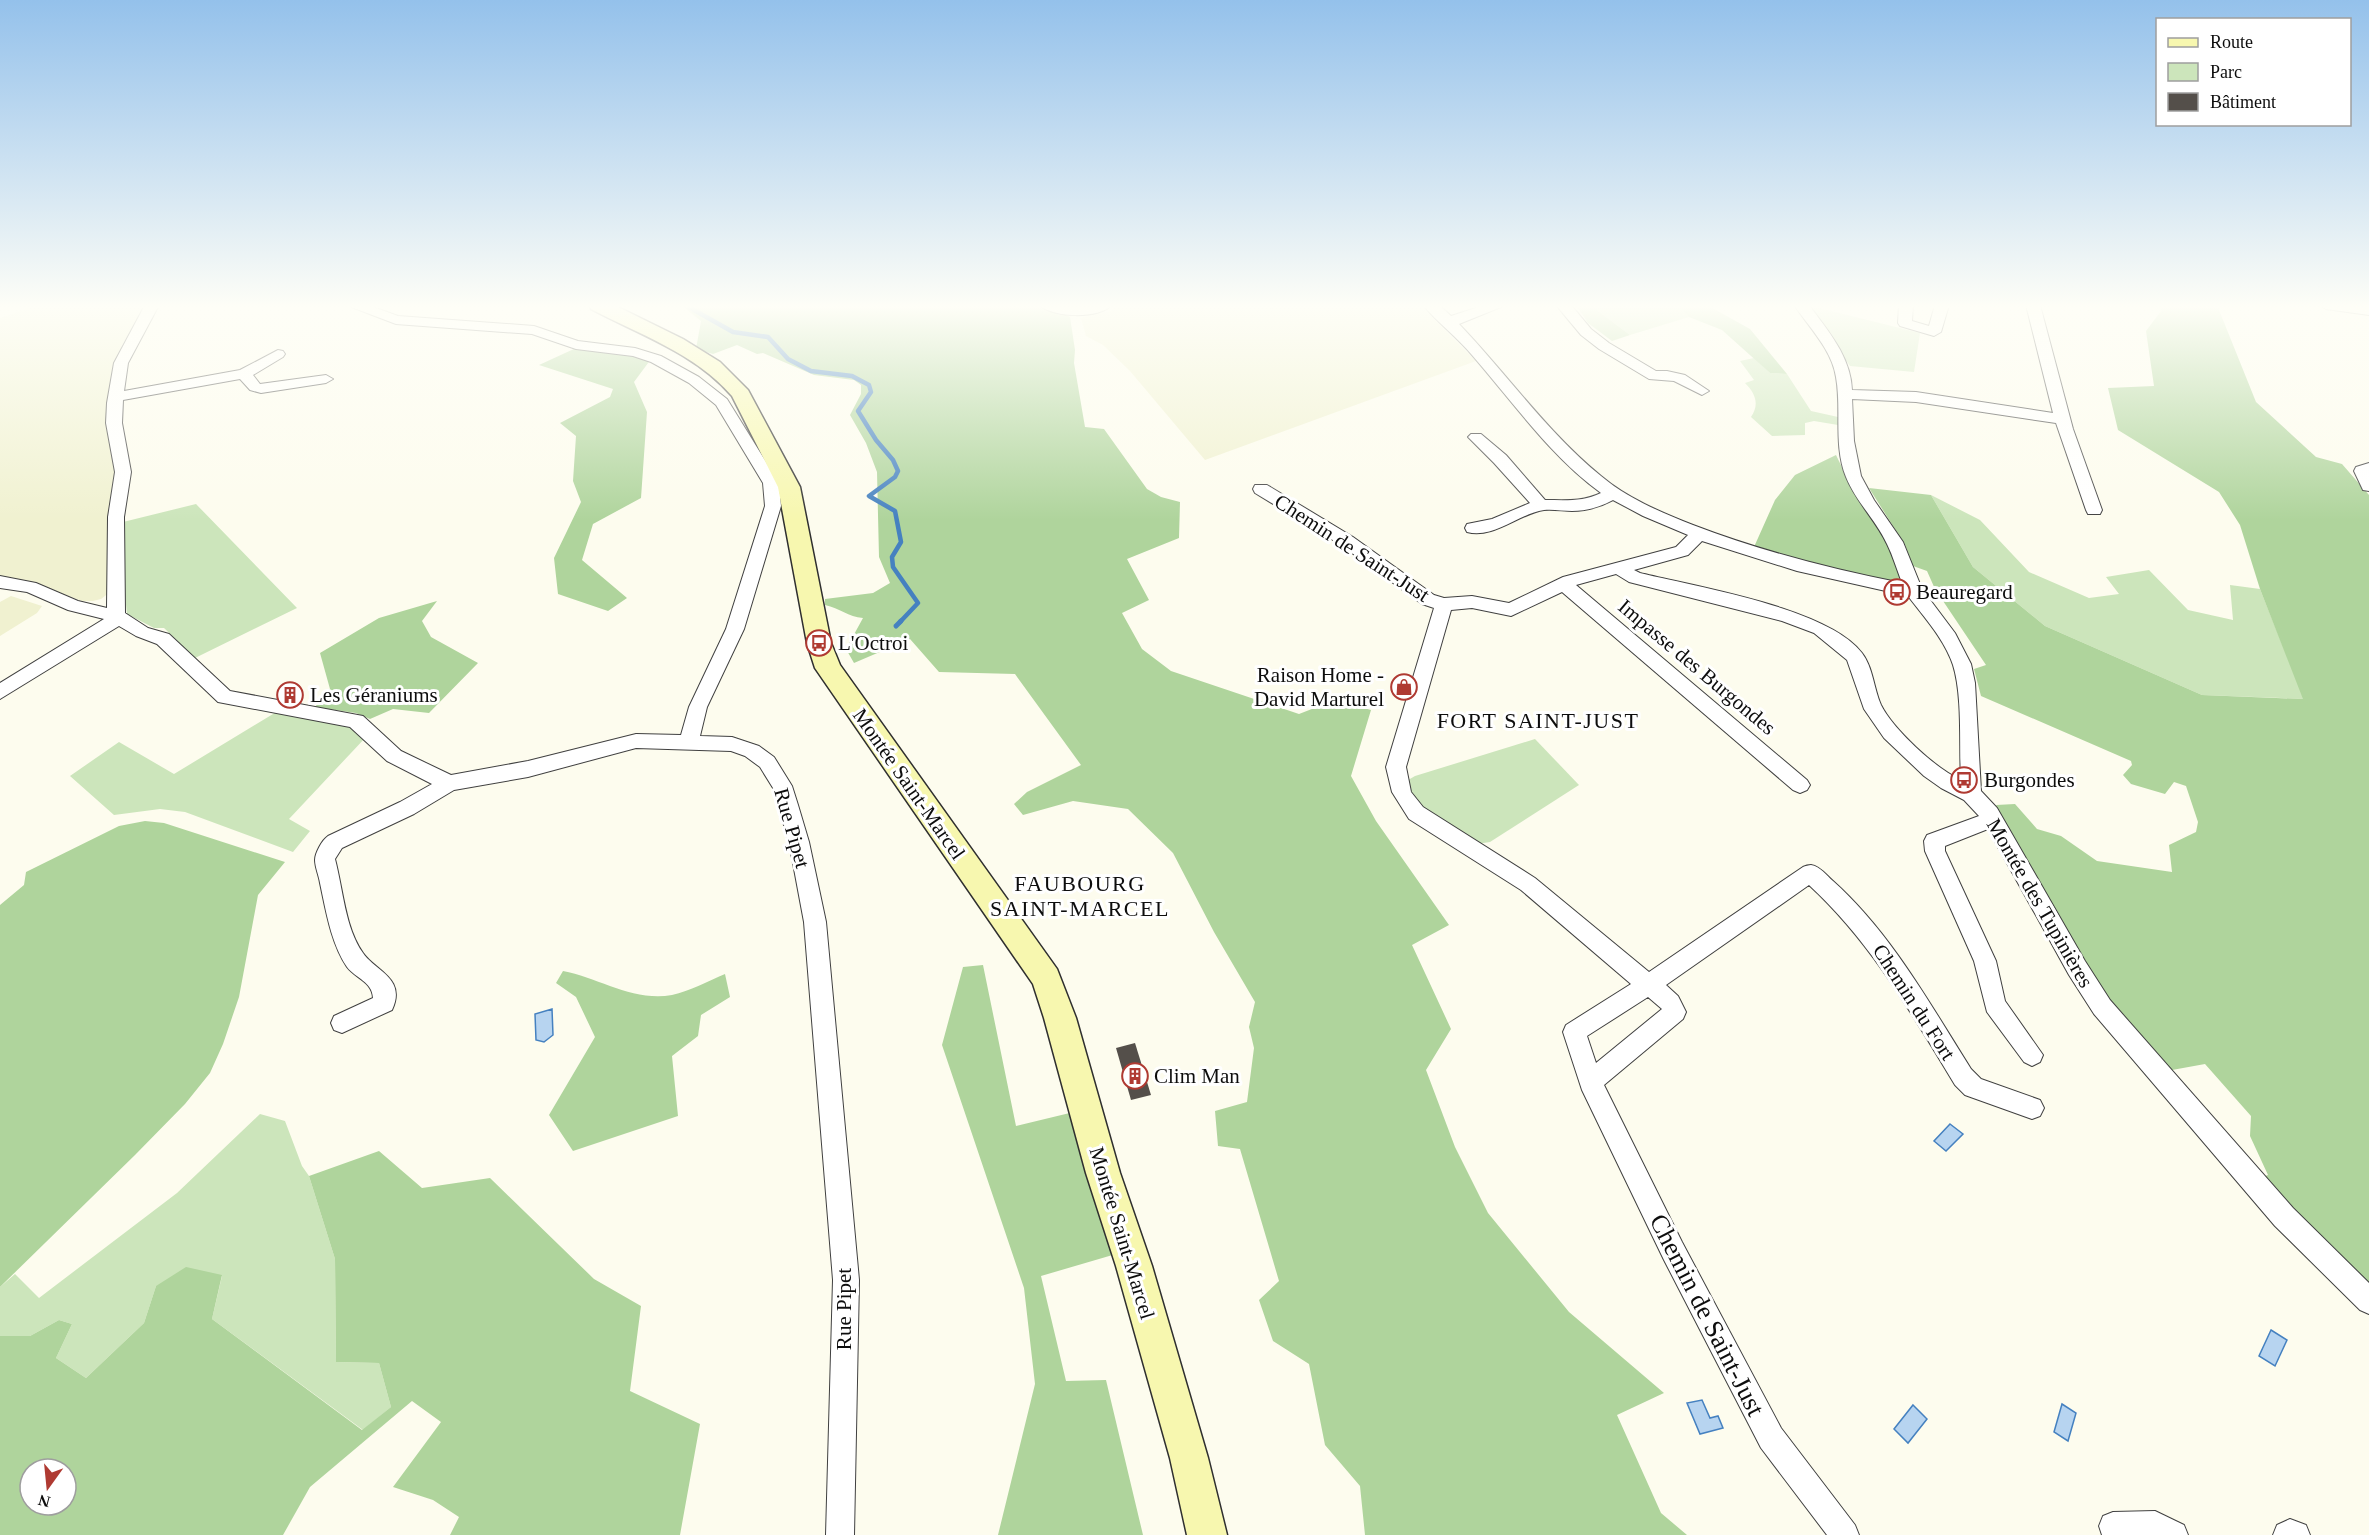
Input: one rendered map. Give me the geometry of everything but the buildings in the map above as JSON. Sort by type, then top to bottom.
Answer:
[{"type":"main road","name":"Montée Saint-Marcel","points":[[726,377],[741,394],[778,481],[792,498],[819,643],[828,668],[1039,967],[1052,990],[1103,1173],[1134,1266],[1189,1458],[1207,1535]]},
{"type":"street","points":[[117,617],[116,517],[123,472],[114,423],[119,377]]},
{"type":"street","points":[[116,397],[229,377]]},
{"type":"street","points":[[246,377],[255,387],[261,389],[326,379]]},
{"type":"street","points":[[688,377],[722,402],[778,481],[773,506],[735,629],[698,707],[692,724],[690,741]]},
{"type":"street","points":[[1498,377],[1567,454],[1595,481],[1663,519],[1699,534],[1812,570],[1914,591]]},
{"type":"street","points":[[1676,377],[1684,378],[1702,391]]},
{"type":"street","points":[[1620,569],[1635,578],[1787,616],[1820,629],[1855,657],[1873,709],[1891,733],[1931,771],[1948,783],[1971,794],[1966,683],[1962,664],[1949,638],[1914,591],[1895,542],[1867,502],[1853,476],[1846,441],[1843,377]]},
{"type":"street","points":[[2051,377],[2062,419],[2094,510]]},
{"type":"street","points":[[1845,394],[1916,397],[2062,419]]},
{"type":"street","points":[[1476,437],[1500,459],[1541,505]]},
{"type":"street","points":[[2369,468],[2362,471],[2369,486]]},
{"type":"street","name":"Chemin de Saint-Just","points":[[1261,489],[1347,541],[1428,600],[1444,604],[1472,603],[1504,611],[1511,610],[1564,584],[1682,551],[1699,534]]},
{"type":"street","points":[[1473,528],[1506,520],[1541,505],[1575,507],[1614,493]]},
{"type":"street","points":[[0,582],[30,587],[74,606],[117,617],[142,632],[164,639],[225,698],[356,721],[394,756],[450,783]]},
{"type":"street","name":"Impasse des Burgondes","points":[[1564,584],[1800,785]]},
{"type":"street","name":"Chemin de Saint-Just","points":[[1444,604],[1396,767],[1398,786],[1404,801],[1416,813],[1528,884],[1672,1003],[1675,1012],[1590,1082]]},
{"type":"street","points":[[0,692],[117,617]]},
{"type":"street","name":"Rue Pipet","points":[[450,783],[528,769],[636,741],[722,742],[742,747],[767,762],[776,773],[799,842],[815,922],[846,1287],[840,1535]]},
{"type":"street","points":[[342,1023],[384,1003],[384,998],[378,977],[356,962],[347,943],[325,859],[331,845],[406,808],[450,783]]},
{"type":"street","name":"Montée des Tupinières","points":[[1971,794],[1992,819],[2077,968],[2102,1007],[2284,1216],[2369,1301]]},
{"type":"street","points":[[1992,819],[1934,842],[1935,851],[1985,961],[1995,1005],[2032,1056]]},
{"type":"street","name":"Chemin de Saint-Just","points":[[1810,873],[1648,985],[1574,1032],[1590,1082],[1672,1251],[1771,1438],[1845,1535]]},
{"type":"street","name":"Chemin du Fort","points":[[1810,873],[1838,897],[1895,969],[1963,1077],[1973,1087],[2032,1108]]},
{"type":"street","points":[[2113,1526],[2155,1525],[2174,1535]]},
{"type":"street","points":[[2288,1535],[2290,1533],[2296,1535]]},
{"type":"green space","points":[[0,377],[114,377],[118,464],[110,592],[101,599],[82,601],[32,582],[0,576]]},
{"type":"green space","points":[[575,377],[638,377],[634,382],[647,412],[641,498],[593,524],[582,560],[627,598],[608,611],[558,594],[554,558],[581,502],[573,481],[576,436],[560,423],[610,397],[613,389]]},
{"type":"green space","points":[[827,377],[1076,377],[1085,427],[1104,429],[1147,489],[1161,497],[1180,502],[1179,538],[1127,559],[1149,600],[1122,613],[1142,649],[1171,671],[1299,714],[1335,700],[1371,710],[1351,776],[1376,821],[1449,925],[1412,945],[1451,1029],[1426,1070],[1455,1147],[1488,1213],[1569,1312],[1664,1393],[1617,1415],[1661,1513],[1687,1535],[1365,1535],[1360,1486],[1325,1445],[1309,1364],[1273,1341],[1259,1300],[1279,1281],[1240,1149],[1218,1146],[1215,1111],[1247,1102],[1254,1048],[1249,1027],[1255,1002],[1214,932],[1173,853],[1128,809],[1073,801],[1023,815],[1014,804],[1027,792],[1081,765],[1015,674],[939,672],[910,639],[854,663],[846,649],[863,618],[825,605],[825,599],[873,593],[890,583],[879,557],[877,472],[866,443],[850,415],[861,394],[861,385],[854,380]]},
{"type":"green space","points":[[1135,377],[1433,377],[1205,460]]},
{"type":"green space","points":[[1752,377],[1789,377],[1811,411],[1838,417],[1838,425],[1814,421],[1805,423],[1805,435],[1772,436],[1751,417],[1756,403],[1745,383],[1754,380]]},
{"type":"green space","points":[[2153,377],[2246,377],[2256,402],[2316,457],[2342,464],[2369,495],[2369,1289],[2260,1178],[2268,1175],[2250,1136],[2251,1116],[2205,1064],[2172,1070],[2124,1021],[2103,993],[2010,834],[1996,805],[2015,804],[2037,829],[2061,836],[2097,861],[2172,872],[2169,845],[2196,832],[2198,822],[2186,786],[2174,782],[2165,794],[2131,784],[2123,775],[2132,765],[2131,761],[1981,696],[1974,669],[1986,665],[1935,589],[1927,571],[1913,566],[1905,545],[1869,488],[1931,495],[1973,567],[2045,626],[2202,695],[2303,699],[2260,589],[2240,525],[2219,492],[2118,430],[2108,388],[2154,386]]},
{"type":"green space","points":[[1836,455],[1855,494],[1892,547],[1901,584],[1867,578],[1754,547],[1775,500],[1795,475]]},
{"type":"green space","points":[[1931,495],[1980,520],[2029,572],[2089,598],[2119,594],[2106,577],[2149,570],[2188,610],[2233,620],[2230,585],[2260,589],[2304,699],[2202,695],[2045,626],[1973,567]]},
{"type":"green space","points":[[196,504],[297,608],[195,658],[164,628],[154,628],[127,614],[123,577],[123,522]]},
{"type":"green space","points":[[11,596],[42,606],[37,613],[0,636],[0,602]]},
{"type":"green space","points":[[437,601],[422,621],[431,637],[478,663],[429,713],[393,709],[370,719],[356,713],[315,707],[330,689],[320,653],[379,618]]},
{"type":"green space","points":[[278,711],[342,721],[366,737],[289,819],[310,831],[293,852],[185,812],[160,809],[114,815],[70,776],[119,742],[174,774]]},
{"type":"green space","points":[[1535,739],[1579,785],[1490,842],[1477,844],[1413,803],[1403,783],[1415,776]]},
{"type":"green space","points":[[145,821],[164,823],[285,862],[258,895],[239,997],[223,1044],[210,1073],[185,1104],[135,1155],[0,1287],[0,905],[24,885],[26,872],[119,826]]},
{"type":"green space","points":[[983,965],[1016,1126],[1078,1111],[1116,1254],[1041,1276],[1066,1381],[1106,1380],[1143,1535],[998,1535],[1035,1384],[1024,1288],[942,1045],[963,967]]},
{"type":"green space","points":[[563,971],[630,992],[658,996],[685,991],[725,974],[730,997],[701,1015],[698,1036],[672,1056],[678,1116],[573,1151],[549,1115],[595,1037],[576,997],[556,983]]},
{"type":"green space","points":[[260,1114],[285,1121],[302,1166],[309,1176],[335,1259],[336,1362],[379,1363],[391,1407],[363,1430],[212,1319],[222,1276],[156,1286],[144,1323],[86,1378],[56,1358],[72,1324],[59,1320],[30,1336],[0,1336],[0,1287],[15,1274],[39,1298],[177,1193]]},
{"type":"green space","points":[[379,1151],[422,1188],[490,1178],[594,1279],[641,1306],[630,1391],[700,1424],[680,1535],[450,1535],[459,1517],[433,1500],[393,1487],[441,1422],[412,1401],[310,1487],[283,1535],[0,1535],[0,1336],[30,1336],[59,1320],[72,1324],[56,1358],[86,1378],[144,1323],[156,1286],[186,1267],[222,1275],[212,1319],[362,1430],[391,1407],[379,1363],[336,1362],[335,1259],[309,1176]]},
{"type":"water","points":[[552,1009],[553,1035],[544,1042],[536,1040],[535,1014]]},
{"type":"water","points":[[1950,1124],[1963,1134],[1946,1151],[1934,1141]]},
{"type":"water","points":[[2271,1330],[2287,1340],[2275,1366],[2259,1356]]},
{"type":"water","points":[[1702,1400],[1710,1418],[1718,1416],[1723,1428],[1700,1434],[1687,1403]]},
{"type":"water","points":[[2062,1404],[2076,1413],[2068,1441],[2054,1432]]},
{"type":"water","points":[[1913,1405],[1927,1419],[1908,1443],[1894,1429]]},
{"type":"waterway","points":[[853,377],[869,385],[871,392],[858,411],[876,440],[893,460],[898,471],[895,477],[869,496],[895,511],[901,542],[892,557],[893,567],[918,603],[900,622]]},
{"type":"waterway","points":[[896,626],[900,622]]},
{"type":"place","name":"Beauregard","points":[[1897,592]]},
{"type":"place","name":"L'Octroi","points":[[819,643]]},
{"type":"place","name":"Raison Home - David Marturel","points":[[1404,687]]},
{"type":"place","name":"Les Géraniums","points":[[290,695]]},
{"type":"place","name":"Burgondes","points":[[1964,780]]},
{"type":"place","name":"Clim Man","points":[[1135,1076]]},
{"type":"district","name":"FORT SAINT-JUST","points":[[1538,720]]},
{"type":"district","name":"FAUBOURG SAINT-MARCEL","points":[[1080,896]]}]
